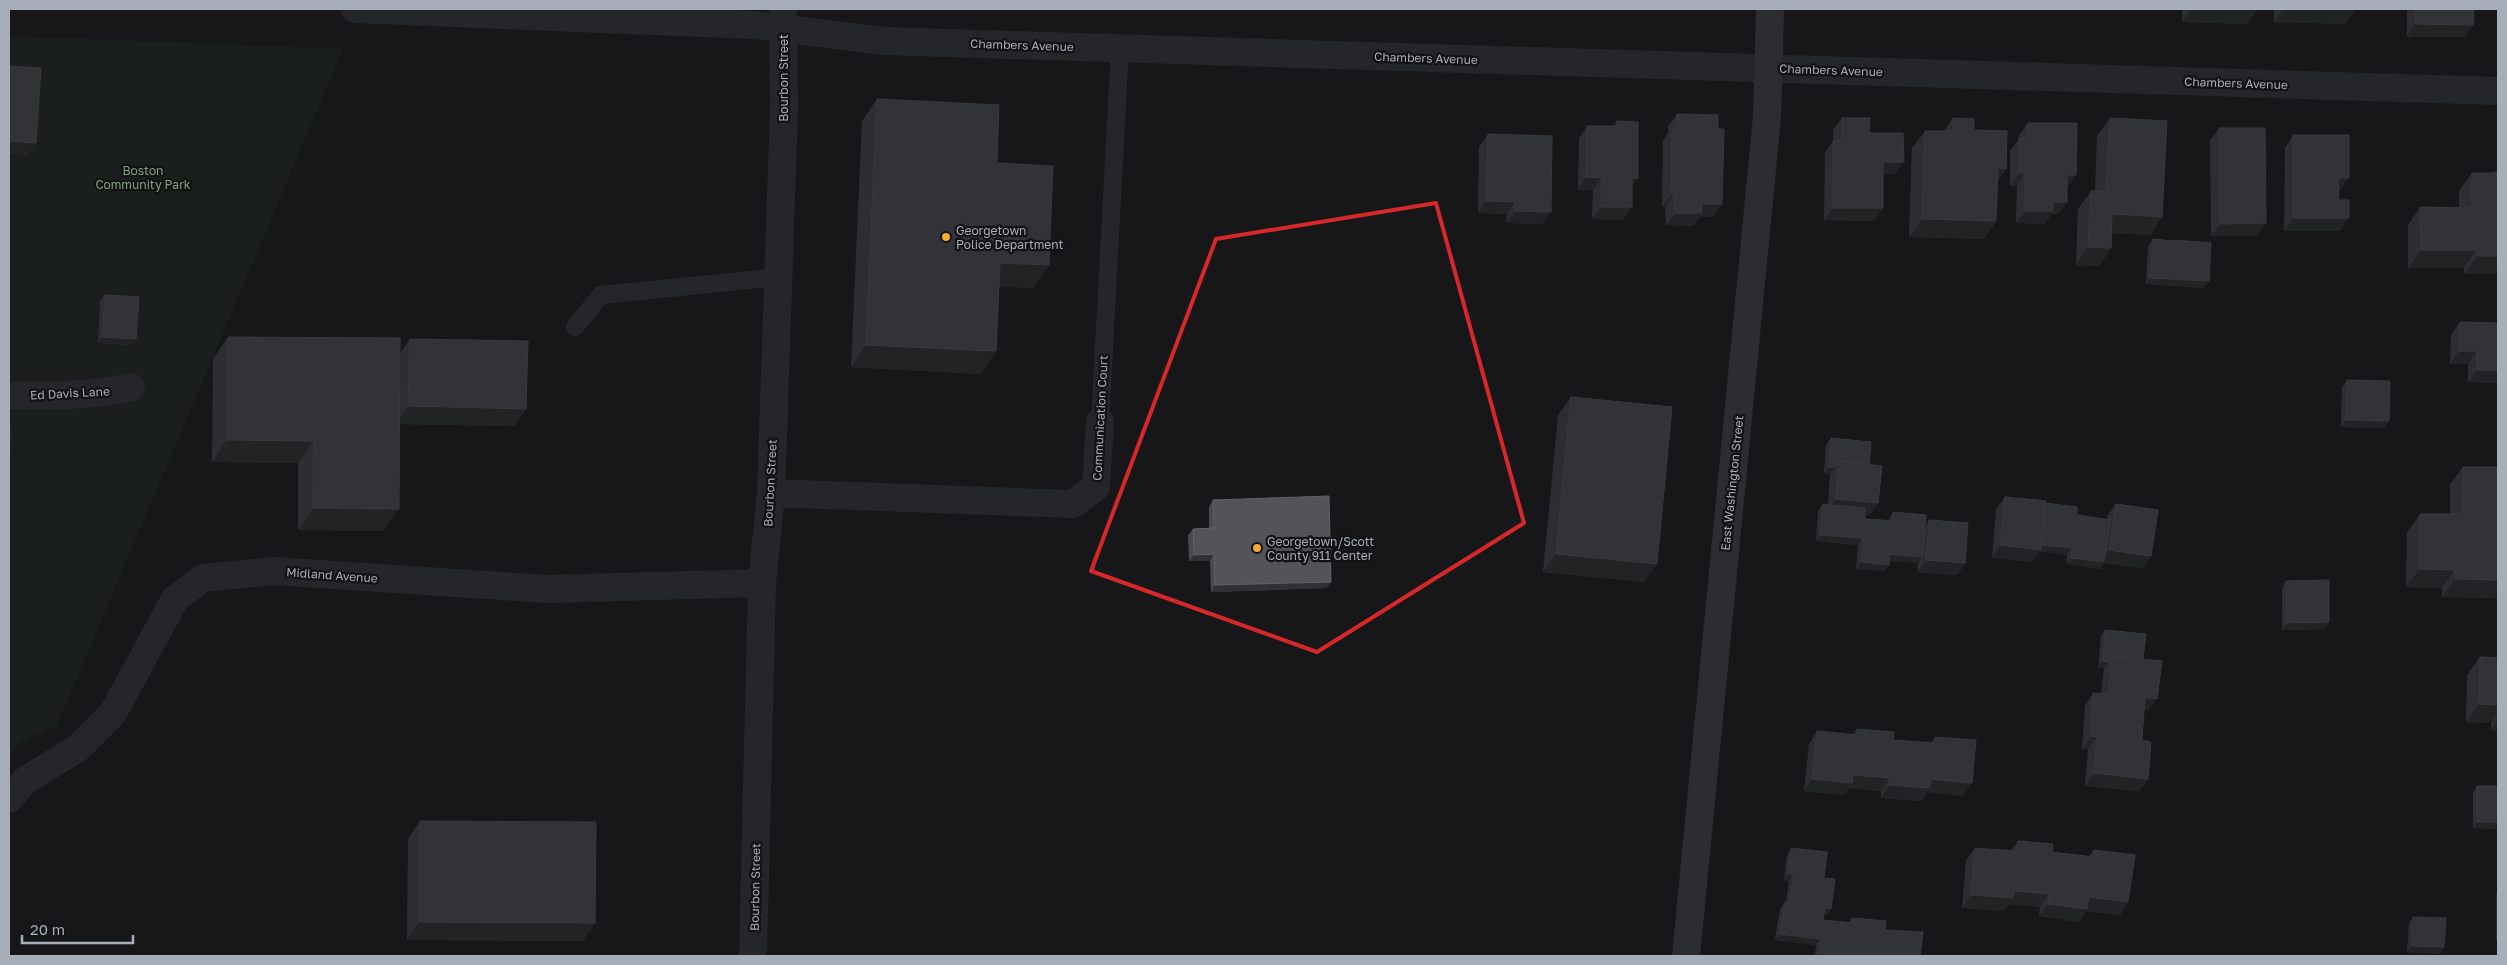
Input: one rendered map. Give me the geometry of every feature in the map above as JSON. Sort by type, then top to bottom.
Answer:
[{"type":"street","name":"Chambers Avenue","points":[[356,9],[491,11],[754,25],[783,19],[884,41],[2498,91]]},
{"type":"street","name":"East Washington Street","points":[[1686,956],[1767,117],[1770,9]]},
{"type":"street","name":"Bourbon Street","points":[[753,956],[762,583],[771,493],[784,109],[783,19]]},
{"type":"street","name":"Ed Davis Lane","points":[[9,395],[101,394],[131,387]]},
{"type":"street","name":"Communication Court","points":[[771,493],[1073,504],[1096,487],[1100,422]]},
{"type":"street","name":"Midland Avenue","points":[[9,799],[26,780],[78,748],[113,713],[174,599],[203,578],[273,571],[547,590],[762,583]]},
{"type":"lane","name":"Communication Court","points":[[1100,422],[1120,48]]},
{"type":"lane","points":[[575,327],[601,295],[778,277]]},
{"type":"highlighted area","points":[[1436,203],[1524,523],[1317,652],[1091,571],[1216,239]]},
{"type":"green space","name":"Boston Community Park","points":[[9,36],[343,49],[57,725],[17,744],[9,758]]},
{"type":"building","points":[[2416,9],[2474,9],[2473,25],[2415,24]]},
{"type":"building","points":[[9,66],[41,68],[36,143],[9,141]]},
{"type":"building","name":"Georgetown Police Department","points":[[877,99],[999,105],[997,163],[1053,166],[1049,265],[1000,263],[996,351],[866,345]]},
{"type":"building","points":[[1677,114],[1718,115],[1718,129],[1724,129],[1722,204],[1702,204],[1702,213],[1675,213],[1674,195],[1671,195],[1672,128],[1677,127]]},
{"type":"building","points":[[1842,118],[1870,118],[1869,133],[1903,133],[1904,162],[1883,162],[1883,208],[1833,208],[1833,141],[1842,141]]},
{"type":"building","points":[[1953,118],[1974,119],[1974,130],[2007,131],[2006,169],[1998,168],[1996,221],[1922,219],[1925,131],[1953,131]]},
{"type":"building","points":[[2110,118],[2167,121],[2162,217],[2112,214],[2111,248],[2088,247],[2091,191],[2106,191]]},
{"type":"building","points":[[1617,121],[1638,122],[1638,178],[1632,178],[1632,207],[1601,207],[1602,178],[1586,177],[1587,126],[1618,126]]},
{"type":"building","points":[[2028,123],[2077,123],[2076,175],[2067,175],[2067,202],[2053,202],[2053,211],[2025,211],[2025,173],[2019,173],[2019,138],[2027,138]]},
{"type":"building","points":[[2219,128],[2265,128],[2266,223],[2220,224]]},
{"type":"building","points":[[1488,134],[1552,136],[1551,212],[1515,211],[1515,202],[1486,201]]},
{"type":"building","points":[[2293,135],[2349,135],[2349,178],[2338,178],[2339,200],[2349,200],[2349,218],[2293,218]]},
{"type":"building","points":[[2472,173],[2498,173],[2498,256],[2477,256],[2476,250],[2421,250],[2420,207],[2472,208]]},
{"type":"building","points":[[2153,239],[2173,241],[2173,254],[2174,240],[2211,243],[2209,281],[2150,278]]},
{"type":"building","points":[[105,295],[139,297],[136,339],[102,337]]},
{"type":"building","points":[[2460,322],[2498,323],[2498,370],[2477,370],[2477,351],[2459,351]]},
{"type":"building","points":[[228,337],[400,338],[399,509],[313,508],[314,441],[227,440]]},
{"type":"building","points":[[410,339],[528,341],[526,409],[408,406]]},
{"type":"building","points":[[2347,380],[2390,381],[2389,421],[2346,420]]},
{"type":"building","points":[[1571,397],[1672,407],[1657,564],[1556,554]]},
{"type":"building","points":[[9,427],[10,427],[9,479]]},
{"type":"building","points":[[1831,438],[1871,442],[1869,465],[1839,461],[1835,467],[1829,467]]},
{"type":"building","points":[[1839,461],[1882,466],[1878,503],[1836,499]]},
{"type":"building","points":[[2463,467],[2498,467],[2498,580],[2455,579],[2455,570],[2419,569],[2420,514],[2462,514]]},
{"type":"building","name":"Georgetown/Scott County 911 Center","points":[[1329,496],[1331,582],[1215,585],[1214,554],[1194,555],[1193,529],[1214,528],[1213,500]]},
{"type":"building","points":[[2005,497],[2046,501],[2041,550],[2000,545]]},
{"type":"building","points":[[2045,503],[2077,507],[2077,515],[2110,520],[2104,562],[2071,558],[2072,548],[2041,545]]},
{"type":"building","points":[[1823,504],[1865,508],[1865,519],[1893,521],[1893,512],[1926,515],[1922,557],[1890,554],[1889,565],[1861,562],[1863,538],[1820,535]]},
{"type":"building","points":[[2116,504],[2158,510],[2151,556],[2109,550]]},
{"type":"building","points":[[1929,520],[1968,523],[1965,563],[1926,560]]},
{"type":"building","points":[[2329,580],[2329,622],[2287,623],[2286,581]]},
{"type":"building","points":[[2105,630],[2146,634],[2143,659],[2112,656],[2108,662],[2103,661]]},
{"type":"building","points":[[2112,656],[2162,661],[2157,699],[2145,697],[2142,740],[2151,742],[2148,779],[2094,773],[2097,737],[2091,736],[2093,693],[2108,694]]},
{"type":"building","points":[[2480,657],[2498,658],[2498,705],[2479,704]]},
{"type":"building","points":[[1857,729],[1894,732],[1893,740],[1935,743],[1935,737],[1976,740],[1972,783],[1931,779],[1930,788],[1889,785],[1890,778],[1853,775],[1852,783],[1812,779],[1817,731],[1857,735]]},
{"type":"building","points":[[2477,786],[2498,786],[2498,822],[2477,822]]},
{"type":"building","points":[[420,821],[596,822],[595,923],[419,922]]},
{"type":"building","points":[[2018,841],[2053,844],[2052,852],[2093,857],[2094,850],[2135,855],[2128,902],[2089,897],[2087,909],[2048,904],[2049,894],[2014,891],[2013,898],[1971,895],[1975,848],[2016,851]]},
{"type":"building","points":[[1791,848],[1827,852],[1824,878],[1835,879],[1831,909],[1825,908],[1823,920],[1853,923],[1852,918],[1886,921],[1885,930],[1923,932],[1920,956],[1819,956],[1821,939],[1780,934],[1785,902],[1790,903],[1794,874],[1788,874]]},
{"type":"building","points":[[2413,917],[2446,918],[2444,947],[2412,946]]},
{"type":"place","name":"Georgetown Police Department","points":[[946,237]]},
{"type":"place","name":"Georgetown/Scott County 911 Center","points":[[1257,548]]}]
